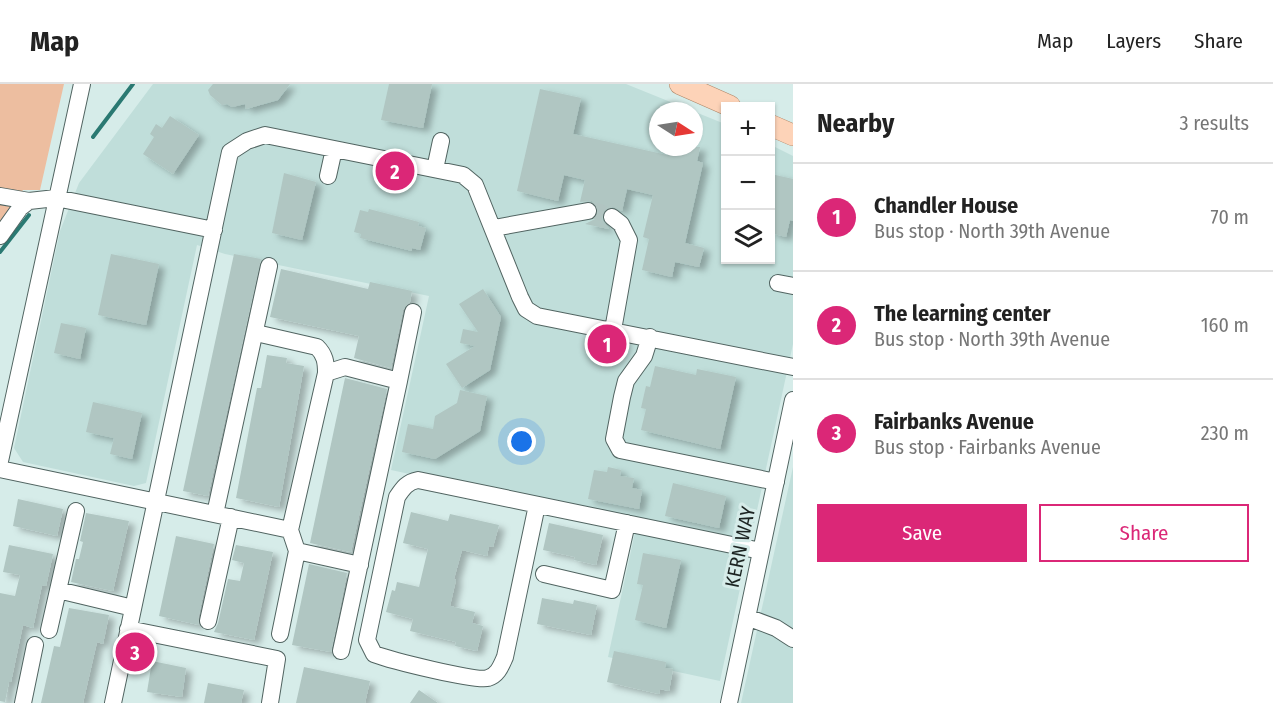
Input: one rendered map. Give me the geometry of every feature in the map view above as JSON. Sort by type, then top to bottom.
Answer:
[{"type":"main road","points":[[680,84],[702,89],[723,102]]},
{"type":"main road","points":[[775,127],[793,135]]},
{"type":"street","points":[[0,461],[82,84]]},
{"type":"street","points":[[113,703],[230,152],[247,141],[265,135],[463,175],[475,185],[526,309],[537,316],[793,367]]},
{"type":"street","points":[[435,169],[441,141]]},
{"type":"street","points":[[328,176],[334,149]]},
{"type":"street","points":[[0,196],[29,201],[57,198],[213,230]]},
{"type":"street","points":[[0,236],[20,208],[29,201]]},
{"type":"street","points":[[494,228],[588,211]]},
{"type":"street","points":[[612,217],[621,224],[629,240],[613,330]]},
{"type":"street","points":[[208,621],[223,516],[269,266]]},
{"type":"street","points":[[341,651],[413,312]]},
{"type":"street","points":[[256,333],[317,347],[324,354],[326,363],[326,373],[290,530],[297,551],[280,634]]},
{"type":"street","points":[[650,337],[644,356],[626,381],[614,439],[620,450],[776,482]]},
{"type":"street","points":[[326,373],[345,367],[399,381]]},
{"type":"street","name":"KERN WAY","points":[[729,703],[793,400]]},
{"type":"street","points":[[0,469],[290,530]]},
{"type":"street","points":[[537,505],[505,657],[498,672],[484,680],[397,662],[374,654],[367,640],[397,497],[410,482],[418,480],[761,551]]},
{"type":"street","points":[[49,630],[76,511]]},
{"type":"street","points":[[544,574],[612,590],[627,524]]},
{"type":"street","points":[[297,551],[360,565]]},
{"type":"street","points":[[58,590],[133,608]]},
{"type":"street","points":[[747,617],[776,628],[793,639]]},
{"type":"street","points":[[128,629],[278,659],[270,703]]},
{"type":"street","points":[[23,703],[35,645]]},
{"type":"shaded area","points":[[0,84],[64,84],[40,190],[23,190],[0,224]]},
{"type":"shaded area","points":[[153,84],[626,84],[671,102],[649,102],[649,156],[703,156],[703,115],[721,122],[721,264],[775,264],[775,147],[793,156],[793,344],[720,681],[608,657],[637,523],[391,470],[429,296],[225,254],[197,245],[146,483],[134,486],[23,462],[14,448],[60,231],[79,183]]},
{"type":"shaded area","points":[[793,467],[793,703],[741,703]]},
{"type":"building","points":[[213,84],[290,84],[278,100],[246,109],[245,104],[232,107],[227,104],[222,105],[210,95],[208,90]]},
{"type":"building","points":[[389,84],[432,84],[423,128],[381,120]]},
{"type":"building","points":[[540,89],[581,98],[573,134],[649,151],[649,156],[698,156],[697,161],[703,163],[685,243],[704,248],[699,267],[675,262],[672,277],[642,270],[649,239],[643,237],[653,195],[627,189],[622,211],[613,207],[603,211],[602,220],[609,229],[585,224],[595,219],[598,210],[592,201],[580,202],[585,180],[564,175],[558,201],[517,191]]},
{"type":"building","points":[[170,116],[199,135],[173,174],[143,154],[154,137],[150,134],[156,124],[162,128]]},
{"type":"building","points":[[284,173],[316,182],[302,240],[272,233]]},
{"type":"building","points":[[775,175],[793,179],[793,221],[790,220],[786,237],[775,234]]},
{"type":"building","points":[[369,209],[419,222],[418,226],[426,228],[420,250],[412,248],[412,251],[360,238],[361,234],[354,232],[360,210],[368,212]]},
{"type":"building","points":[[111,254],[159,264],[146,325],[98,315]]},
{"type":"building","points":[[234,254],[261,259],[208,496],[183,491]]},
{"type":"building","points":[[281,269],[368,289],[370,282],[412,291],[410,302],[403,310],[391,368],[354,358],[359,336],[270,317]]},
{"type":"building","points":[[483,289],[501,317],[490,370],[462,388],[446,364],[475,346],[460,343],[463,329],[478,332],[459,304]]},
{"type":"building","points":[[61,323],[86,328],[80,359],[54,353]]},
{"type":"building","points":[[267,355],[287,358],[286,363],[304,366],[279,507],[236,498],[257,388],[261,388]]},
{"type":"building","points":[[655,366],[696,375],[697,369],[736,377],[720,449],[641,430],[646,409],[641,408],[646,386],[650,387]]},
{"type":"building","points":[[345,378],[387,389],[351,552],[310,543]]},
{"type":"building","points":[[460,390],[487,396],[480,431],[435,459],[402,452],[408,424],[433,429],[435,416],[457,403]]},
{"type":"building","points":[[93,402],[142,413],[132,459],[110,454],[114,438],[86,432]]},
{"type":"building","points":[[608,467],[621,470],[620,476],[634,478],[632,488],[642,490],[639,509],[588,499],[594,470],[607,472]]},
{"type":"building","points":[[673,483],[726,496],[719,528],[665,516]]},
{"type":"building","points":[[18,499],[63,509],[57,536],[13,526]]},
{"type":"building","points":[[411,512],[448,521],[450,514],[499,525],[493,547],[489,546],[487,556],[462,550],[454,579],[456,580],[450,606],[475,612],[472,623],[483,626],[477,651],[455,646],[456,642],[410,631],[413,619],[386,612],[392,590],[395,591],[397,582],[419,587],[428,549],[403,543]]},
{"type":"building","points":[[86,513],[129,521],[113,591],[71,582],[76,559],[79,559],[83,542],[80,541]]},
{"type":"building","points":[[549,523],[603,535],[596,565],[574,560],[575,557],[543,550]]},
{"type":"building","points":[[176,536],[214,544],[198,619],[199,625],[159,616]]},
{"type":"building","points":[[9,545],[53,554],[46,586],[42,585],[33,628],[23,625],[5,702],[0,701],[0,593],[15,596],[20,575],[3,572]]},
{"type":"building","points":[[236,545],[273,552],[254,640],[214,632],[228,579],[240,581],[244,563],[232,560]]},
{"type":"building","points":[[643,553],[681,560],[666,628],[635,620],[643,585],[637,584]]},
{"type":"building","points":[[309,564],[347,573],[331,652],[292,645]]},
{"type":"building","points":[[542,598],[573,604],[574,600],[597,605],[591,635],[537,624]]},
{"type":"building","points":[[69,608],[109,615],[103,644],[97,642],[83,703],[41,703],[54,646],[60,647]]},
{"type":"building","points":[[614,651],[666,662],[665,668],[673,669],[669,691],[660,689],[659,694],[607,682]]},
{"type":"building","points":[[152,661],[186,668],[182,697],[147,692]]},
{"type":"building","points":[[304,667],[370,681],[365,703],[296,703]]},
{"type":"building","points":[[208,683],[244,690],[241,703],[204,703]]},
{"type":"building","points":[[419,690],[438,703],[410,703]]},
{"type":"waterway","points":[[93,137],[133,84]]},
{"type":"waterway","points":[[0,252],[29,215]]},
{"type":"tunnel","points":[[588,211],[597,211],[612,217]]},
{"type":"place","name":"The learning center","points":[[395,171]]},
{"type":"place","name":"Chandler House","points":[[607,344]]},
{"type":"place","name":"Fairbanks Avenue","points":[[135,652]]}]
